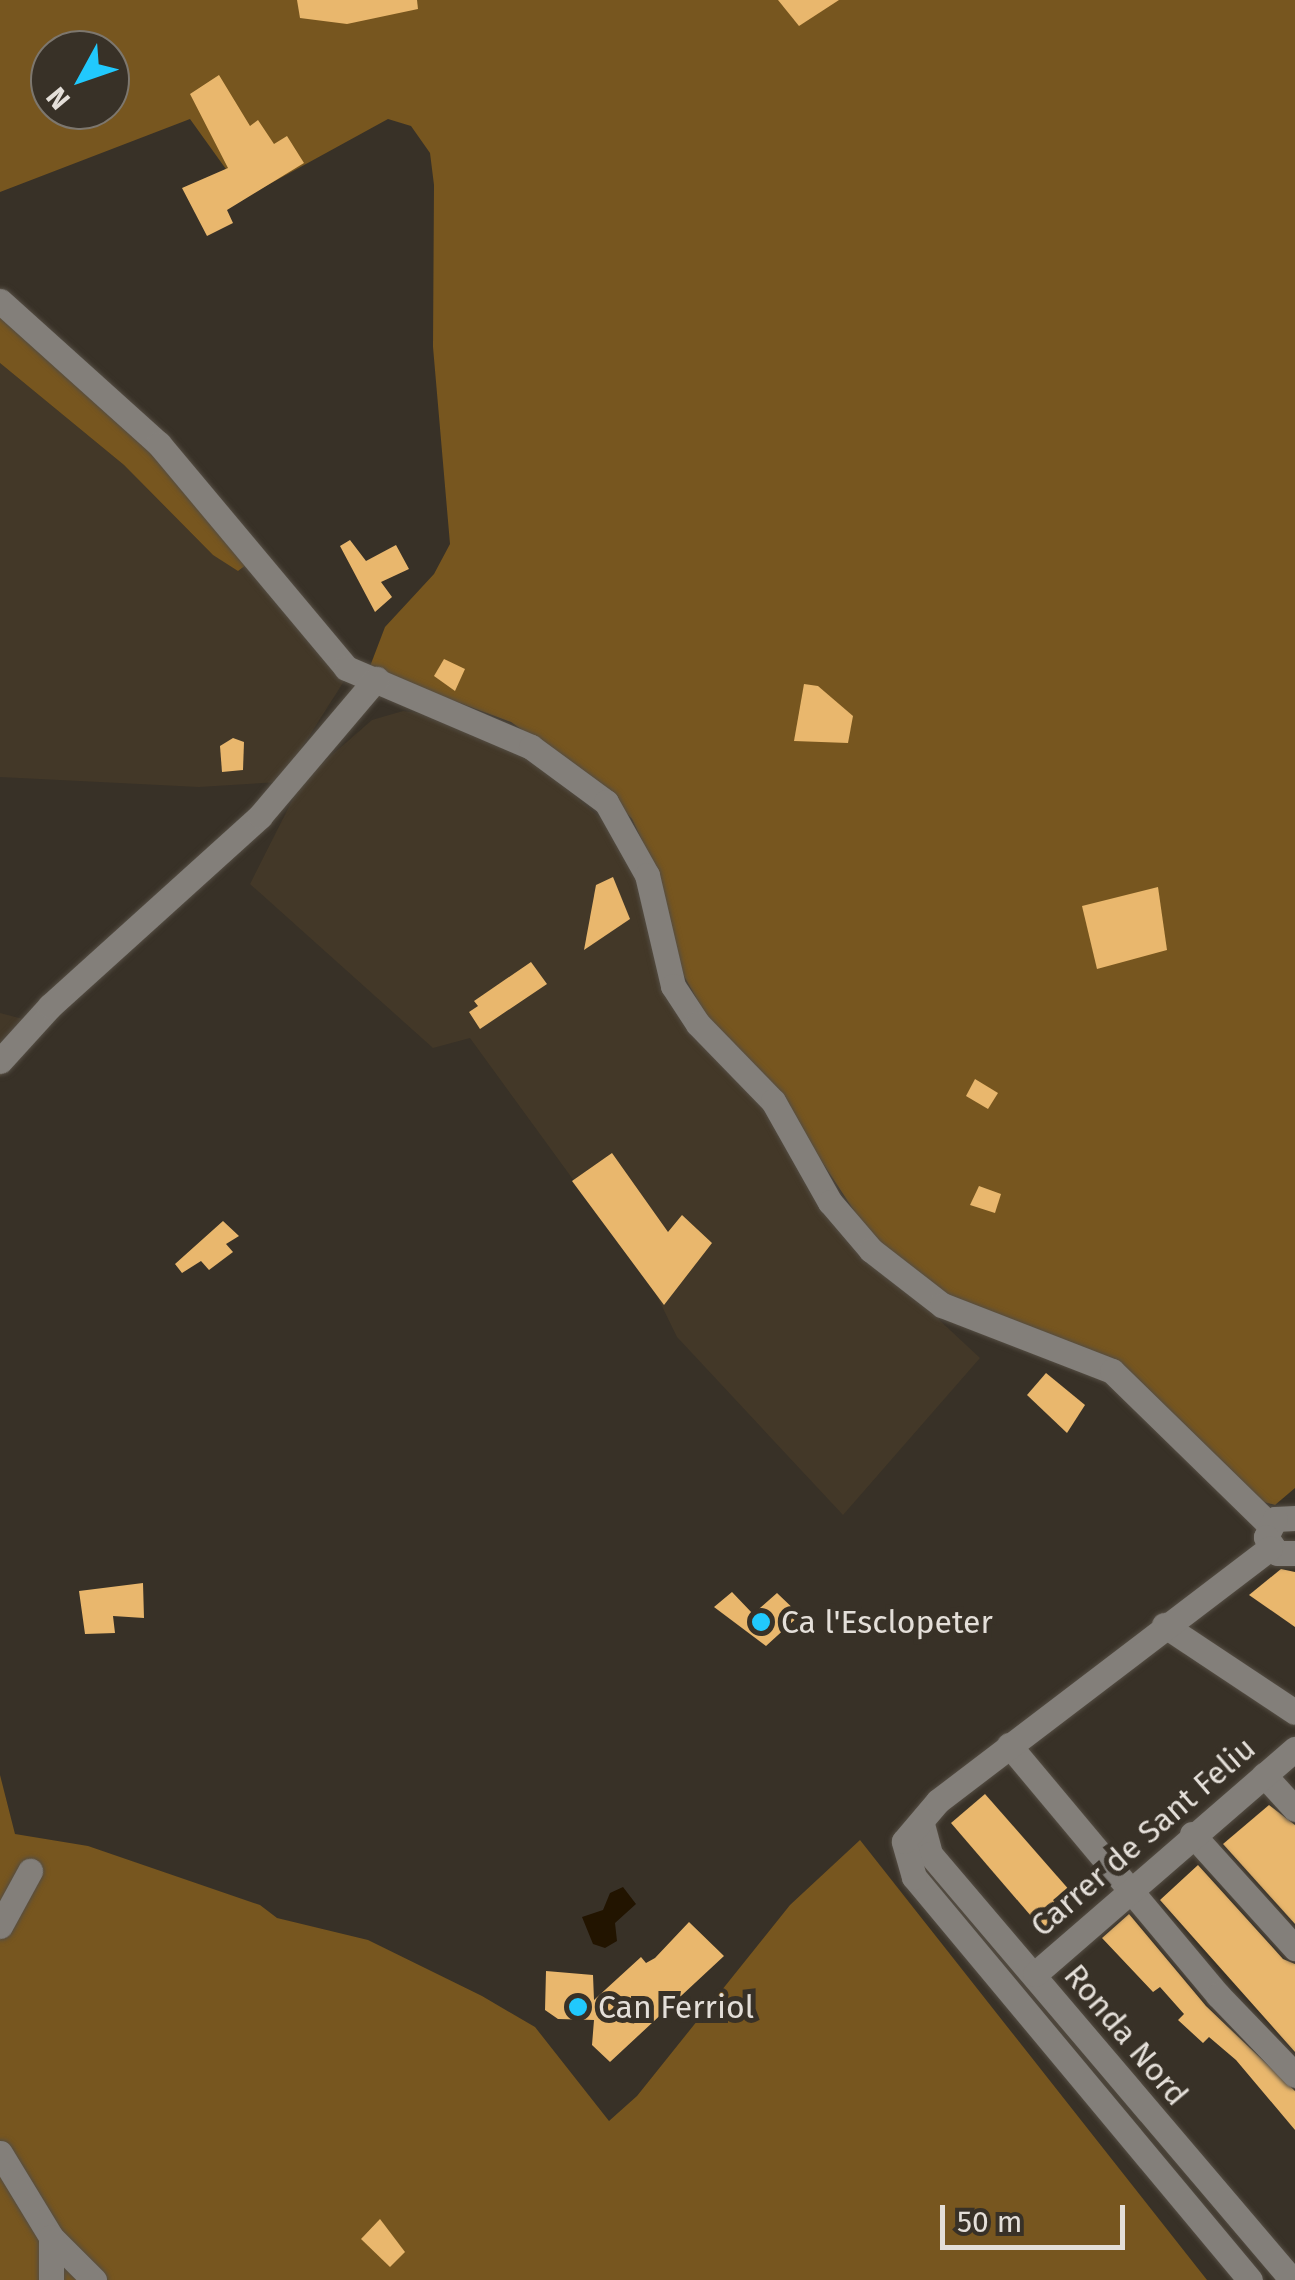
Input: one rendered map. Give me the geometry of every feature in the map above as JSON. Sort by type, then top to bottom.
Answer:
[{"type":"street","points":[[0,302],[159,444],[346,668],[531,747],[606,802],[647,875],[673,986],[698,1024],[773,1101],[830,1202],[871,1250],[942,1305],[1112,1372],[1278,1542]]},
{"type":"street","points":[[0,1061],[50,1006],[260,816],[376,679]]},
{"type":"street","points":[[913,1832],[938,1801],[1164,1624],[1278,1542],[1282,1516],[1295,1518]]},
{"type":"street","points":[[1164,1624],[1295,1712]]},
{"type":"street","points":[[1009,1745],[1128,1890],[1295,2074]]},
{"type":"street","name":"Carrer de Sant Feliu","points":[[1035,1974],[1192,1834],[1295,1749]]},
{"type":"street","points":[[1264,1774],[1295,1809]]},
{"type":"street","name":"Ronda Nord","points":[[913,1832],[1292,2280]]},
{"type":"street","name":"Ronda Nord","points":[[913,1832],[914,1877],[1250,2280]]},
{"type":"street","points":[[1192,1834],[1295,1948]]},
{"type":"street","points":[[0,1926],[30,1871]]},
{"type":"street","points":[[0,2152],[51,2237],[94,2280]]},
{"type":"street","points":[[51,2237],[52,2280]]},
{"type":"street","points":[[1275,2260],[1295,2242]]},
{"type":"shaded area","points":[[0,0],[1295,0],[1295,1488],[1275,1505],[1257,1500],[1170,1411],[920,1283],[868,1232],[765,1075],[707,1017],[684,976],[656,870],[632,819],[603,787],[511,722],[369,669],[385,627],[434,574],[450,544],[433,347],[434,185],[430,153],[411,126],[388,119],[246,197],[190,119],[0,192]]},
{"type":"shaded area","points":[[0,315],[144,442],[251,561],[238,571],[213,555],[124,465],[0,363]]},
{"type":"shaded area","points":[[0,363],[124,465],[213,555],[251,561],[346,678],[280,782],[199,787],[0,777]]},
{"type":"shaded area","points":[[403,711],[432,715],[526,754],[606,823],[643,892],[646,916],[739,1078],[906,1289],[980,1358],[843,1515],[677,1337],[655,1292],[470,1038],[433,1048],[250,884],[302,781],[372,720]]},
{"type":"shaded area","points":[[0,1013],[46,1025],[0,1077]]},
{"type":"shaded area","points":[[0,1775],[15,1834],[88,1846],[260,1905],[277,1918],[368,1940],[482,1996],[535,2027],[609,2121],[637,2096],[790,1905],[860,1840],[1207,2280],[0,2280]]},
{"type":"shaded area","points":[[623,1887],[636,1904],[615,1923],[617,1941],[605,1948],[593,1944],[582,1917],[603,1910],[610,1893]]},
{"type":"building","points":[[297,0],[417,0],[418,9],[347,24],[300,18]]},
{"type":"building","points":[[778,0],[839,0],[799,26]]},
{"type":"building","points":[[219,75],[250,126],[258,120],[274,144],[287,136],[304,163],[227,210],[233,223],[207,236],[182,188],[228,168],[190,94]]},
{"type":"building","points":[[350,540],[366,561],[396,545],[409,569],[381,582],[392,597],[375,612],[340,546]]},
{"type":"building","points":[[444,659],[465,669],[455,691],[434,676]]},
{"type":"building","points":[[804,684],[818,686],[853,716],[848,743],[794,741]]},
{"type":"building","points":[[233,738],[244,742],[243,770],[222,772],[220,746]]},
{"type":"building","points":[[613,877],[630,919],[584,950],[596,885]]},
{"type":"building","points":[[1158,887],[1167,950],[1097,969],[1082,906]]},
{"type":"building","points":[[531,962],[547,984],[480,1029],[469,1012],[478,1006],[474,1001]]},
{"type":"building","points":[[975,1079],[998,1093],[988,1109],[966,1096]]},
{"type":"building","points":[[612,1153],[668,1232],[682,1215],[712,1243],[664,1305],[572,1181]]},
{"type":"building","points":[[979,1186],[1001,1194],[995,1213],[970,1205]]},
{"type":"building","points":[[223,1221],[239,1236],[226,1244],[233,1252],[209,1270],[201,1261],[182,1273],[175,1264]]},
{"type":"building","points":[[1046,1373],[1085,1405],[1067,1433],[1027,1395]]},
{"type":"building","points":[[1281,1569],[1295,1572],[1295,1627],[1249,1595]]},
{"type":"building","points":[[143,1583],[144,1618],[113,1616],[115,1633],[85,1634],[79,1591]]},
{"type":"building","name":"Ca l'Esclopeter","points":[[732,1592],[753,1614],[777,1593],[800,1615],[766,1646],[714,1607]]},
{"type":"building","points":[[985,1794],[1078,1900],[1043,1930],[951,1823]]},
{"type":"building","points":[[1269,1805],[1295,1825],[1295,1924],[1223,1844]]},
{"type":"building","points":[[1198,1865],[1283,1959],[1295,1964],[1295,2052],[1160,1900]]},
{"type":"building","points":[[1129,1914],[1206,2006],[1295,2091],[1295,2130],[1236,2060],[1209,2037],[1203,2043],[1178,2020],[1184,2014],[1160,1987],[1153,1992],[1102,1938]]},
{"type":"building","name":"Can Ferriol","points":[[689,1922],[724,1956],[610,2062],[592,2045],[594,2020],[558,2019],[545,2010],[546,1971],[593,1975],[594,2000],[641,1957],[646,1963],[655,1958]]},
{"type":"building","points":[[380,2219],[405,2252],[390,2267],[361,2239]]},
{"type":"place","name":"Ca l'Esclopeter","points":[[761,1622]]},
{"type":"place","name":"Can Ferriol","points":[[578,2007]]}]
